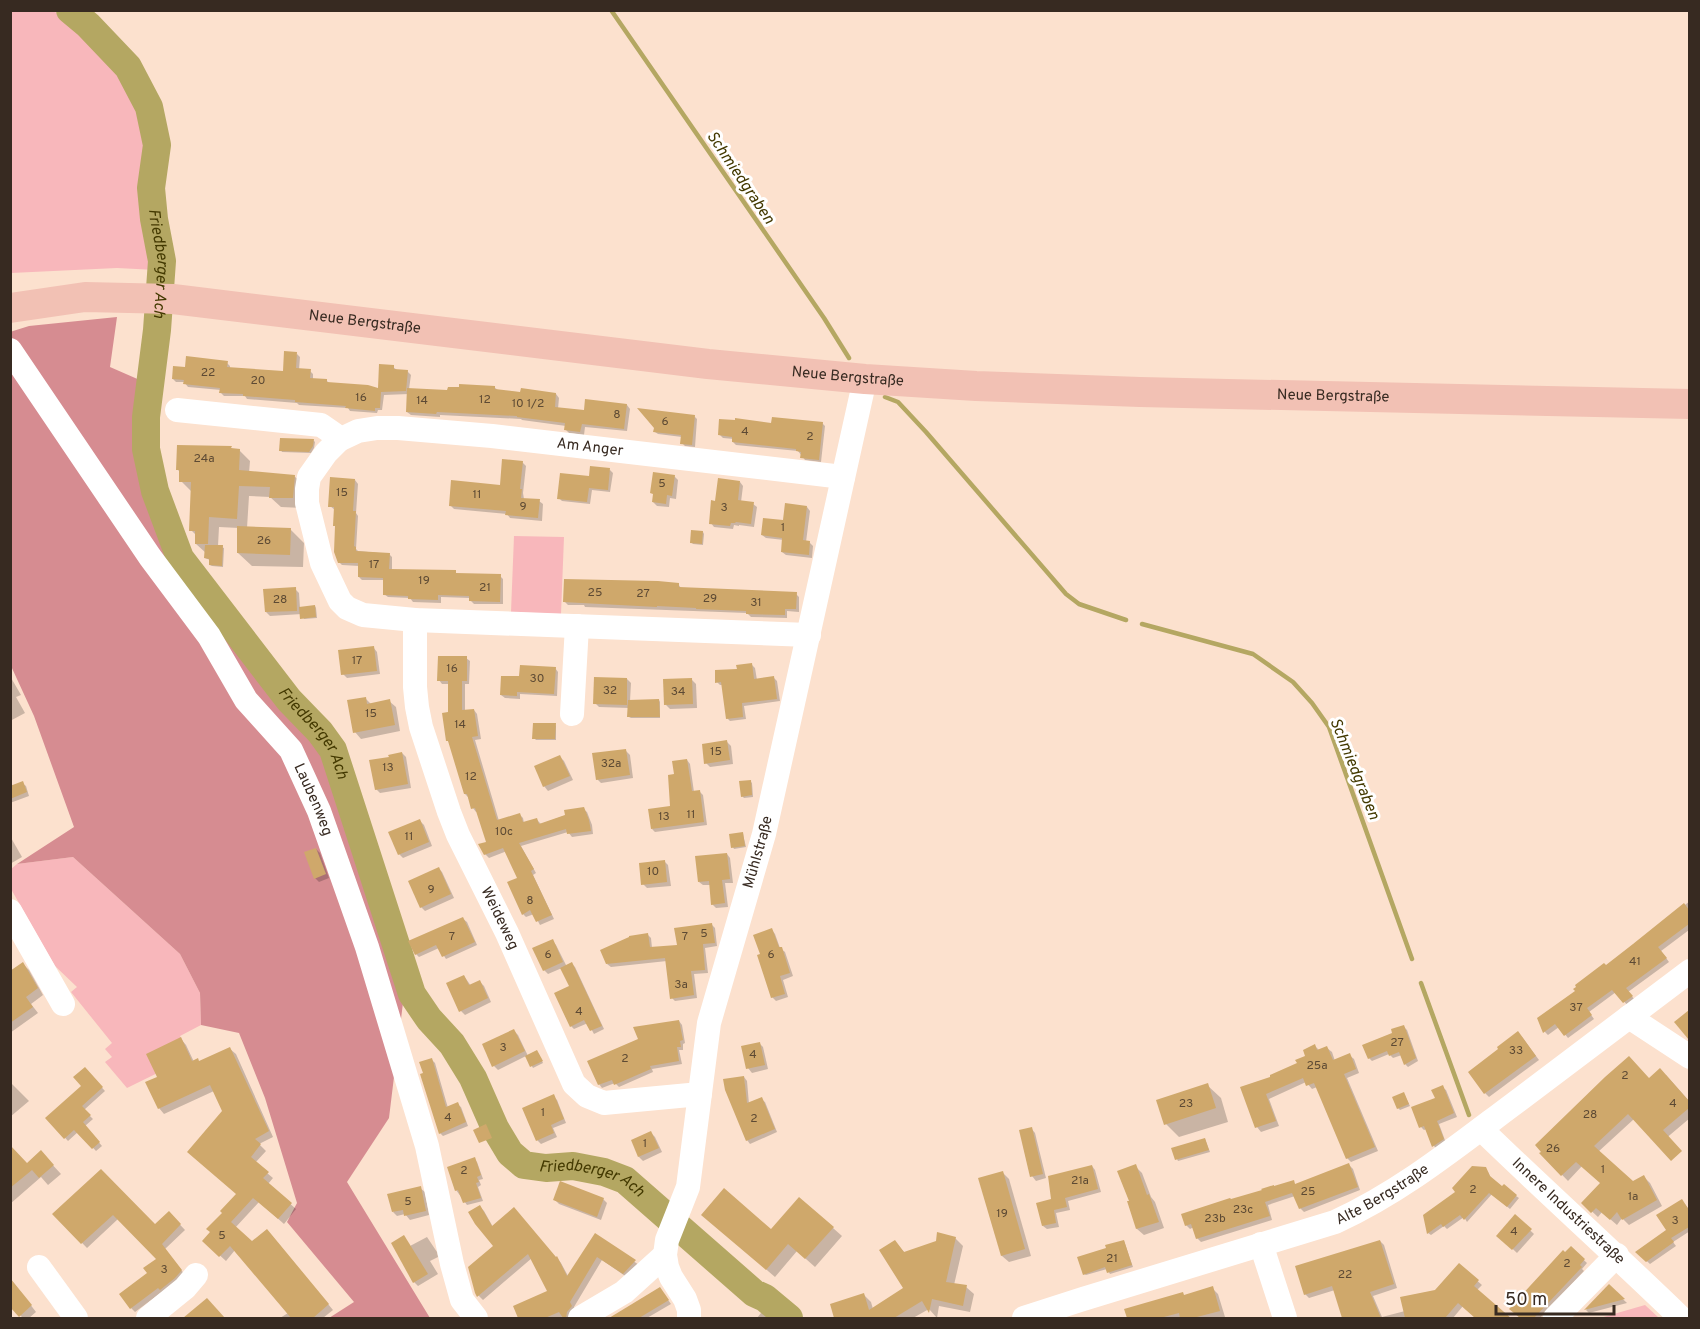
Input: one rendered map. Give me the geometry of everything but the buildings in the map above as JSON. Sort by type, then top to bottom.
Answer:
[{"type":"main road","name":"Neue Bergstraße","points":[[10,308],[85,297],[173,299],[708,364],[865,379],[976,386],[1140,392],[1689,404]]},
{"type":"street","name":"Laubenweg","points":[[10,350],[150,557],[209,636],[246,700],[291,750],[319,811],[367,947],[427,1146],[462,1300],[476,1318]]},
{"type":"street","name":"Mühlstraße","points":[[665,1255],[667,1240],[688,1187],[709,1023],[764,834],[865,379]]},
{"type":"street","points":[[177,410],[321,425],[339,440]]},
{"type":"street","name":"Am Anger","points":[[809,635],[415,620],[363,615],[340,602],[322,563],[307,503],[309,477],[316,465],[339,440],[358,431],[398,428],[492,436],[843,477]]},
{"type":"street","name":"Weideweg","points":[[415,620],[417,707],[421,727],[449,812],[458,835],[507,933],[574,1084],[587,1096],[604,1103],[700,1094]]},
{"type":"street","points":[[573,714],[577,626]]},
{"type":"street","points":[[10,911],[63,1004]]},
{"type":"street","name":"Alte Bergstraße","points":[[1024,1318],[1335,1222],[1367,1208],[1480,1129],[1689,971]]},
{"type":"street","points":[[1629,1017],[1689,1057]]},
{"type":"street","name":"Innere Industriestraße","points":[[1480,1129],[1681,1318]]},
{"type":"street","points":[[1261,1244],[1285,1318]]},
{"type":"street","points":[[580,1318],[624,1292],[665,1255],[671,1277],[685,1299],[689,1318]]},
{"type":"street","points":[[1556,1318],[1617,1256]]},
{"type":"street","points":[[39,1267],[76,1318]]},
{"type":"street","points":[[148,1318],[185,1288],[196,1275]]},
{"type":"shaded area","points":[[10,11],[54,11],[115,68],[139,103],[150,143],[141,197],[156,270],[117,268],[11,273]]},
{"type":"shaded area","points":[[117,317],[110,367],[142,381],[136,426],[139,457],[150,497],[175,565],[326,755],[343,796],[406,978],[389,1118],[347,1182],[430,1318],[329,1318],[354,1302],[287,1222],[297,1203],[265,1098],[239,1033],[201,1025],[200,993],[180,954],[73,857],[17,864],[74,827],[34,716],[11,666],[10,332],[29,326]]},
{"type":"shaded area","points":[[514,536],[564,537],[561,614],[511,612]]},
{"type":"shaded area","points":[[73,857],[180,954],[200,993],[201,1025],[180,1036],[190,1057],[127,1088],[105,1062],[112,1057],[105,1049],[112,1043],[71,992],[77,987],[55,966],[11,889],[10,870],[17,864]]},
{"type":"shaded area","points":[[1645,1305],[1659,1318],[1600,1318]]},
{"type":"waterway","name":"Friedberger Ach","points":[[70,10],[88,25],[128,67],[149,107],[157,145],[151,188],[162,261],[157,330],[146,417],[146,449],[155,491],[180,558],[289,700],[320,732],[333,750],[412,994],[429,1019],[452,1044],[473,1078],[495,1128],[510,1153],[524,1165],[546,1168],[573,1166],[604,1172],[625,1180],[754,1293],[765,1298],[789,1318]]},
{"type":"waterway","name":"Schmiedgraben","points":[[611,10],[824,318],[849,358]]},
{"type":"waterway","name":"Schmiedgraben","points":[[885,397],[898,402],[926,432],[1066,594],[1079,604],[1126,620]]},
{"type":"waterway","name":"Schmiedgraben","points":[[1142,624],[1253,654],[1293,682],[1312,703],[1329,727],[1412,959]]},
{"type":"waterway","name":"Schmiedgraben","points":[[1421,983],[1469,1115]]}]
